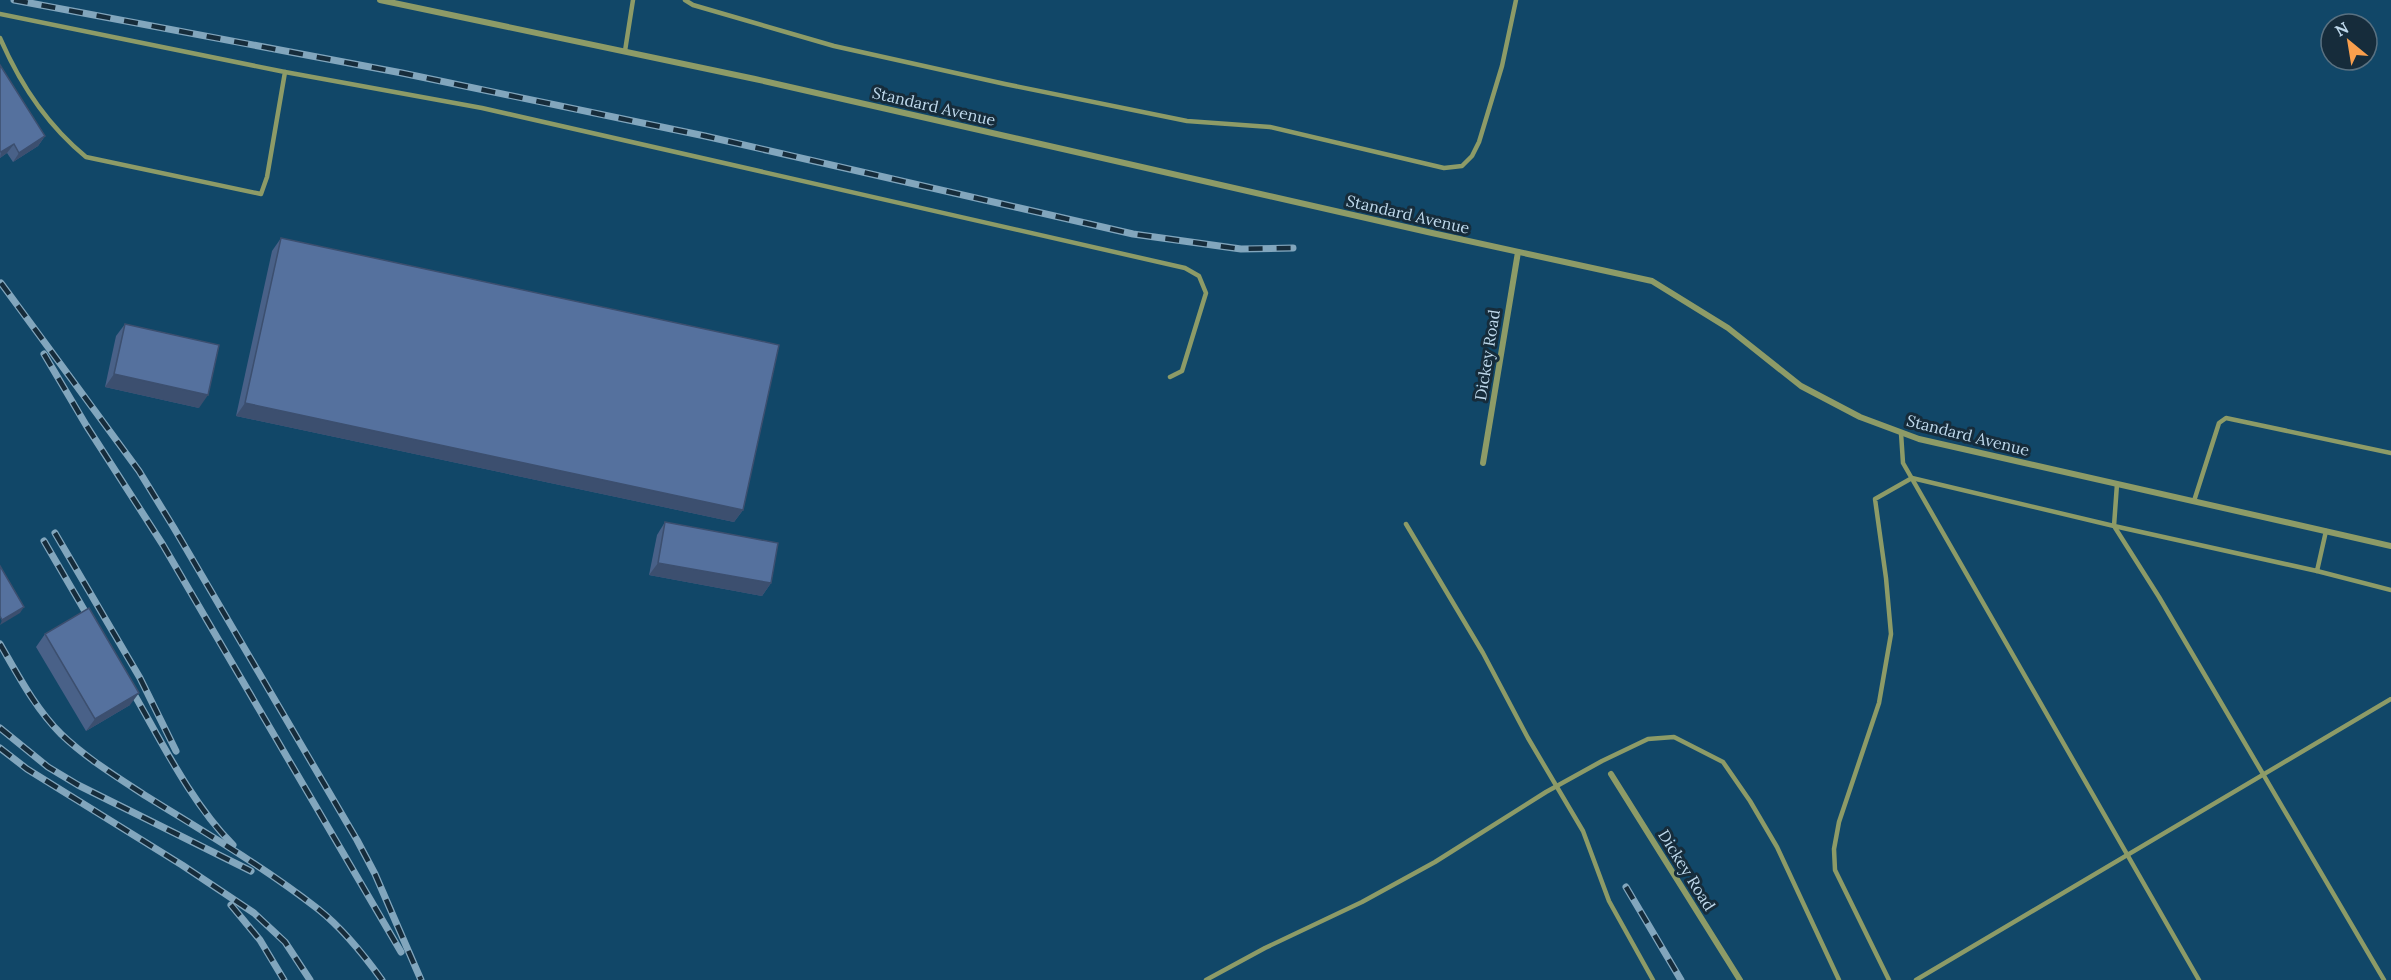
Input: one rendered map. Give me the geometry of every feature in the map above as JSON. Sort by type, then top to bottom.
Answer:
[{"type":"street","name":"Standard Avenue","points":[[380,0],[755,79],[1518,252],[1652,280],[1728,328],[1801,386],[1860,417],[1919,439],[2391,546]]},
{"type":"street","name":"Dickey Road","points":[[1483,463],[1518,252]]},
{"type":"street","name":"Dickey Road","points":[[1611,774],[1740,980]]},
{"type":"lane","points":[[625,51],[633,0]]},
{"type":"lane","points":[[685,0],[693,5],[857,51],[1187,121],[1270,127],[1444,168],[1462,166],[1472,156],[1479,142],[1502,66],[1516,0]]},
{"type":"lane","points":[[0,14],[285,72],[482,108],[1185,268],[1199,276],[1206,293],[1182,371],[1170,377]]},
{"type":"lane","points":[[0,38],[6,52],[44,114],[64,138],[86,157],[261,194],[267,177],[285,72]]},
{"type":"lane","points":[[2194,501],[2218,423],[2226,418],[2391,453]]},
{"type":"lane","points":[[1901,432],[1903,463],[2199,980]]},
{"type":"lane","points":[[1889,980],[1835,870],[1834,849],[1839,822],[1879,703],[1891,634],[1875,499],[1912,478],[2391,590]]},
{"type":"lane","points":[[2117,484],[2114,526],[2159,597],[2384,980]]},
{"type":"lane","points":[[1406,524],[1483,653],[1528,738],[1583,831],[1609,902],[1653,980]]},
{"type":"lane","points":[[2317,571],[2326,531]]},
{"type":"lane","points":[[1916,980],[2391,699]]},
{"type":"lane","points":[[1206,980],[1362,902],[1435,862],[1557,786],[1648,739],[1674,737],[1723,762],[1750,801],[1777,847],[1839,980]]},
{"type":"building","points":[[0,65],[45,136],[19,153],[14,144],[0,151]]},
{"type":"building","points":[[281,238],[779,345],[743,510],[245,403]]},
{"type":"building","points":[[125,324],[219,345],[208,395],[114,374]]},
{"type":"building","points":[[665,522],[778,543],[771,583],[658,563]]},
{"type":"building","points":[[0,566],[24,607],[2,620],[0,616]]},
{"type":"building","points":[[89,608],[139,693],[95,719],[45,634]]},
{"type":"railway","points":[[14,0],[402,73],[705,136],[1133,234],[1241,249],[1293,248]]},
{"type":"railway","points":[[1,283],[139,471],[174,528],[357,840],[375,874],[421,980]]},
{"type":"railway","points":[[44,354],[86,425],[163,545],[401,952]]},
{"type":"railway","points":[[55,533],[140,678],[176,751]]},
{"type":"railway","points":[[44,541],[93,625]]},
{"type":"railway","points":[[0,644],[35,702],[71,743],[113,774],[255,864],[318,909],[352,942],[382,980]]},
{"type":"railway","points":[[127,682],[188,787],[202,808],[233,845]]},
{"type":"railway","points":[[0,728],[48,767],[78,785],[251,871]]},
{"type":"railway","points":[[0,748],[27,769],[182,865],[254,913],[285,942],[310,980]]},
{"type":"railway","points":[[1626,887],[1681,980]]},
{"type":"railway","points":[[231,905],[260,940],[284,980]]}]
